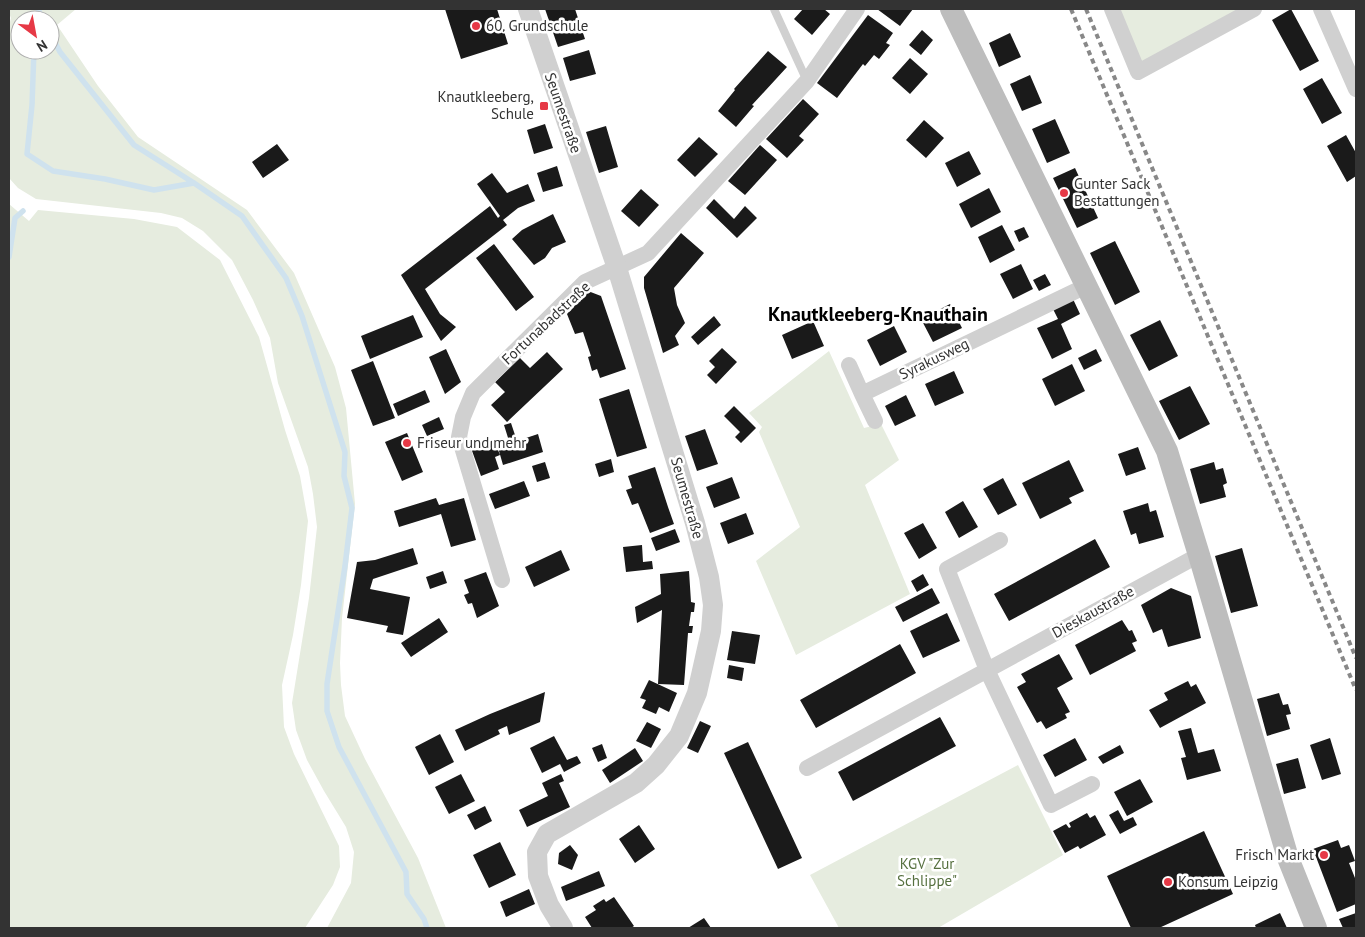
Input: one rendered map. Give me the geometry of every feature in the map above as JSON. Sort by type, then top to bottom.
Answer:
[{"type":"main road","points":[[951,9],[1167,451],[1288,858],[1316,928]]},
{"type":"street","name":"Seumestraße","points":[[528,9],[617,268],[695,523],[709,577],[713,605],[711,631],[697,692],[679,736],[656,765],[636,782],[547,834],[538,852],[538,876],[549,905],[563,928]]},
{"type":"street","name":"Fortunabadstraße","points":[[502,580],[459,437],[463,416],[473,393],[585,282],[648,253],[807,81],[857,9]]},
{"type":"street","points":[[1112,9],[1138,72],[1254,9]]},
{"type":"street","points":[[1321,9],[1356,89]]},
{"type":"street","name":"Syrakusweg","points":[[862,394],[1086,286]]},
{"type":"street","points":[[849,365],[875,421]]},
{"type":"street","points":[[1000,540],[947,569],[987,670],[1051,805],[1092,784]]},
{"type":"street","name":"Dieskaustraße","points":[[807,768],[1199,555]]},
{"type":"lane","points":[[774,9],[807,81]]},
{"type":"green space","points":[[9,9],[76,9],[60,22],[60,10],[10,10],[10,16]]},
{"type":"green space","points":[[1119,9],[1239,9],[1142,63]]},
{"type":"green space","points":[[10,22],[10,60],[60,60],[60,29],[98,86],[138,137],[247,210],[294,273],[335,367],[346,408],[355,504],[342,618],[340,663],[345,716],[365,759],[418,858],[446,928],[327,928],[351,883],[354,852],[346,827],[307,760],[296,730],[292,703],[309,598],[317,527],[308,467],[278,383],[270,338],[232,260],[203,231],[182,218],[161,213],[36,199],[18,188],[9,178]]},
{"type":"green space","points":[[9,204],[29,221],[38,210],[134,219],[177,227],[220,260],[259,337],[300,476],[308,521],[301,585],[282,685],[284,727],[294,754],[339,846],[340,867],[333,885],[305,928],[9,928]]},
{"type":"green space","points":[[829,351],[864,428],[881,424],[899,460],[865,485],[910,594],[796,655],[756,561],[800,527],[759,432],[762,427],[749,413]]},
{"type":"green space","name":"KGV \"Zur Schlippe\"","points":[[1018,765],[1063,855],[938,928],[839,928],[810,875]]},
{"type":"building","name":"60. Grundschule","points":[[445,9],[497,9],[508,44],[461,59]]},
{"type":"building","points":[[545,9],[575,9],[585,39],[558,47]]},
{"type":"building","points":[[803,9],[824,9],[830,14],[812,35],[794,19]]},
{"type":"building","points":[[877,9],[913,9],[900,26]]},
{"type":"building","points":[[1291,9],[1319,61],[1300,71],[1272,20]]},
{"type":"building","points":[[868,15],[893,33],[886,43],[890,45],[879,59],[874,55],[865,66],[863,64],[837,98],[817,83]]},
{"type":"building","points":[[922,30],[933,40],[921,55],[909,45]]},
{"type":"building","points":[[1010,33],[1021,57],[999,67],[989,43]]},
{"type":"building","points":[[589,50],[596,74],[570,81],[563,58]]},
{"type":"building","points":[[768,51],[787,67],[752,105],[754,106],[736,127],[718,111],[734,89]]},
{"type":"building","points":[[910,58],[928,74],[910,94],[892,78]]},
{"type":"building","points":[[1030,75],[1042,103],[1022,111],[1010,84]]},
{"type":"building","points":[[1322,78],[1342,113],[1322,124],[1303,89]]},
{"type":"building","points":[[803,99],[819,114],[799,136],[804,140],[787,158],[766,139]]},
{"type":"building","points":[[1055,119],[1070,153],[1047,163],[1032,129]]},
{"type":"building","points":[[924,120],[944,138],[926,158],[906,140]]},
{"type":"building","points":[[545,124],[553,148],[534,154],[527,130]]},
{"type":"building","points":[[606,126],[618,167],[599,173],[586,132]]},
{"type":"building","points":[[1346,135],[1356,153],[1356,176],[1347,182],[1327,146]]},
{"type":"building","points":[[699,137],[718,154],[695,177],[677,160]]},
{"type":"building","points":[[277,144],[289,160],[263,178],[252,162]]},
{"type":"building","points":[[760,145],[777,160],[745,195],[728,181]]},
{"type":"building","points":[[969,151],[981,174],[957,187],[945,163]]},
{"type":"building","points":[[557,166],[563,186],[543,192],[537,173]]},
{"type":"building","points":[[1075,168],[1098,218],[1077,228],[1053,178]]},
{"type":"building","points":[[492,173],[507,193],[528,184],[535,201],[518,208],[503,220],[507,225],[425,289],[440,314],[456,327],[441,341],[401,275],[490,206],[498,218],[500,216],[477,184]]},
{"type":"building","points":[[989,188],[1001,212],[971,228],[959,204]]},
{"type":"building","points":[[641,189],[659,205],[639,227],[621,211]]},
{"type":"building","points":[[714,199],[734,219],[745,206],[757,218],[737,238],[706,208]]},
{"type":"building","points":[[553,214],[566,242],[552,248],[545,258],[534,265],[512,239],[522,230]]},
{"type":"building","points":[[1002,225],[1015,250],[990,263],[978,237]]},
{"type":"building","points":[[1024,227],[1029,237],[1019,242],[1014,231]]},
{"type":"building","points":[[681,233],[704,253],[674,288],[677,305],[685,323],[675,336],[679,345],[663,353],[644,288],[644,277]]},
{"type":"building","points":[[1115,241],[1140,292],[1115,305],[1090,253]]},
{"type":"building","points":[[494,244],[534,297],[516,311],[476,258]]},
{"type":"building","points":[[1021,264],[1033,289],[1013,299],[1000,274]]},
{"type":"building","points":[[1045,274],[1051,285],[1039,291],[1033,280]]},
{"type":"building","points":[[588,291],[601,296],[626,369],[600,378],[597,369],[592,371],[588,357],[591,356],[583,332],[575,334],[567,314]]},
{"type":"building","points":[[1073,299],[1080,314],[1061,324],[1072,349],[1052,359],[1037,328],[1058,319],[1053,309]]},
{"type":"building","points":[[950,304],[962,328],[933,342],[921,319]]},
{"type":"building","points":[[413,315],[423,337],[370,359],[361,336]]},
{"type":"building","points":[[714,316],[721,325],[698,345],[691,337]]},
{"type":"building","points":[[1160,320],[1178,356],[1149,371],[1130,335]]},
{"type":"building","points":[[813,321],[824,346],[792,359],[782,335]]},
{"type":"building","points":[[894,326],[907,352],[880,366],[867,340]]},
{"type":"building","points":[[722,348],[737,362],[716,384],[707,375],[715,367],[709,361]]},
{"type":"building","points":[[446,349],[461,382],[445,394],[429,357]]},
{"type":"building","points":[[1096,349],[1102,361],[1084,370],[1078,358]]},
{"type":"building","points":[[547,352],[563,369],[507,422],[491,405],[505,392],[495,382],[520,358],[530,368]]},
{"type":"building","points":[[373,361],[395,418],[373,426],[351,370]]},
{"type":"building","points":[[1072,364],[1085,391],[1055,406],[1042,379]]},
{"type":"building","points":[[954,371],[964,393],[935,406],[925,384]]},
{"type":"building","points":[[1190,386],[1210,424],[1179,440],[1159,401]]},
{"type":"building","points":[[629,389],[647,448],[617,457],[599,399]]},
{"type":"building","points":[[425,390],[430,402],[398,416],[393,404]]},
{"type":"building","points":[[906,395],[916,416],[895,426],[885,406]]},
{"type":"building","points":[[734,406],[756,428],[741,443],[735,437],[740,432],[724,416]]},
{"type":"building","points":[[439,417],[444,429],[427,436],[422,425]]},
{"type":"building","points":[[511,423],[517,441],[538,434],[543,452],[503,465],[497,444],[509,441],[504,425]]},
{"type":"building","points":[[705,429],[718,464],[697,471],[685,436]]},
{"type":"building","points":[[407,433],[423,472],[402,481],[385,442]]},
{"type":"building","points":[[494,440],[500,455],[495,457],[499,469],[481,476],[471,448]]},
{"type":"building","points":[[1138,447],[1146,469],[1126,476],[1118,454]]},
{"type":"building","points":[[611,459],[614,472],[599,477],[595,464]]},
{"type":"building","points":[[1069,460],[1084,491],[1069,498],[1072,503],[1040,519],[1022,483]]},
{"type":"building","points":[[545,462],[550,478],[537,482],[532,466]]},
{"type":"building","points":[[1214,462],[1216,470],[1223,468],[1227,483],[1223,485],[1226,497],[1200,504],[1190,469]]},
{"type":"building","points":[[655,467],[674,524],[650,533],[638,503],[632,505],[626,490],[632,488],[628,476]]},
{"type":"building","points":[[732,477],[740,498],[714,508],[706,487]]},
{"type":"building","points":[[1003,478],[1017,505],[998,515],[983,489]]},
{"type":"building","points":[[524,481],[530,496],[495,509],[489,494]]},
{"type":"building","points":[[436,498],[439,505],[464,498],[476,540],[451,547],[441,514],[399,527],[394,511]]},
{"type":"building","points":[[963,501],[978,527],[959,538],[945,512]]},
{"type":"building","points":[[1148,503],[1150,512],[1156,510],[1164,537],[1139,544],[1136,533],[1131,535],[1123,511]]},
{"type":"building","points":[[746,513],[754,534],[728,544],[720,523]]},
{"type":"building","points":[[923,523],[937,548],[919,559],[904,533]]},
{"type":"building","points":[[675,529],[680,542],[656,551],[651,538]]},
{"type":"building","points":[[1095,539],[1110,567],[1009,621],[994,594]]},
{"type":"building","points":[[642,545],[643,562],[652,561],[653,569],[626,572],[623,547]]},
{"type":"building","points":[[413,548],[418,564],[373,579],[370,589],[410,597],[403,635],[386,632],[388,626],[347,618],[357,562],[375,560]]},
{"type":"building","points":[[1242,548],[1258,606],[1231,613],[1215,556]]},
{"type":"building","points":[[561,550],[570,570],[534,587],[525,567]]},
{"type":"building","points":[[443,571],[447,583],[430,589],[426,577]]},
{"type":"building","points":[[689,571],[691,602],[695,603],[694,612],[691,612],[689,626],[693,626],[692,633],[688,633],[684,685],[658,684],[662,610],[637,623],[635,607],[661,594],[660,574]]},
{"type":"building","points":[[486,572],[499,606],[477,618],[472,603],[468,604],[464,595],[469,593],[464,580]]},
{"type":"building","points":[[923,574],[929,585],[917,592],[911,581]]},
{"type":"building","points":[[932,588],[940,603],[903,622],[895,607]]},
{"type":"building","points":[[1171,588],[1191,596],[1201,638],[1168,647],[1162,629],[1153,633],[1141,605]]},
{"type":"building","points":[[947,613],[960,641],[923,658],[910,631]]},
{"type":"building","points":[[439,618],[448,632],[411,657],[401,643]]},
{"type":"building","points":[[1122,620],[1129,631],[1132,630],[1137,641],[1132,643],[1136,651],[1090,675],[1075,645]]},
{"type":"building","points":[[732,631],[760,635],[755,664],[727,660]]},
{"type":"building","points":[[900,644],[916,673],[816,728],[800,700]]},
{"type":"building","points":[[1059,654],[1073,679],[1057,688],[1070,712],[1065,714],[1067,718],[1046,729],[1041,721],[1037,723],[1017,687],[1026,682],[1021,674]]},
{"type":"building","points":[[729,665],[744,668],[742,681],[727,678]]},
{"type":"building","points":[[649,680],[677,693],[669,712],[659,707],[656,714],[642,708],[646,700],[640,698]]},
{"type":"building","points":[[1188,681],[1191,687],[1196,684],[1206,703],[1160,728],[1149,710],[1168,700],[1164,693]]},
{"type":"building","points":[[545,692],[540,722],[509,735],[507,726],[498,730],[500,734],[465,751],[455,730]]},
{"type":"building","points":[[1279,693],[1283,705],[1288,704],[1291,714],[1286,715],[1290,729],[1267,736],[1257,699]]},
{"type":"building","points":[[940,717],[956,746],[853,801],[838,772]]},
{"type":"building","points":[[700,721],[711,726],[698,753],[687,748]]},
{"type":"building","points":[[647,722],[661,729],[651,748],[636,741]]},
{"type":"building","points":[[1191,728],[1198,753],[1214,749],[1221,771],[1187,780],[1181,758],[1186,757],[1178,731]]},
{"type":"building","points":[[440,734],[454,762],[429,775],[415,747]]},
{"type":"building","points":[[554,736],[567,760],[577,756],[581,763],[564,772],[560,764],[542,773],[530,748]]},
{"type":"building","points":[[1075,738],[1087,760],[1055,777],[1043,755]]},
{"type":"building","points":[[1330,738],[1341,774],[1322,780],[1310,745]]},
{"type":"building","points":[[748,742],[802,858],[778,869],[724,753]]},
{"type":"building","points":[[602,744],[607,758],[598,762],[592,748]]},
{"type":"building","points":[[1120,745],[1124,753],[1103,764],[1098,757]]},
{"type":"building","points":[[635,748],[643,761],[610,783],[602,770]]},
{"type":"building","points":[[1298,758],[1306,788],[1284,794],[1276,764]]},
{"type":"building","points":[[461,774],[475,801],[449,814],[435,787]]},
{"type":"building","points":[[561,774],[564,781],[559,783],[570,807],[527,827],[519,810],[548,796],[542,783]]},
{"type":"building","points":[[1140,779],[1153,802],[1127,816],[1114,792]]},
{"type":"building","points":[[485,806],[492,821],[475,830],[467,815]]},
{"type":"building","points":[[1118,810],[1124,821],[1133,817],[1137,825],[1120,834],[1109,815]]},
{"type":"building","points":[[1087,813],[1090,818],[1095,815],[1106,835],[1080,849],[1078,846],[1065,853],[1053,831],[1066,824],[1069,828],[1071,827],[1069,823]]},
{"type":"building","points":[[639,825],[655,849],[635,863],[619,839]]},
{"type":"building","name":"Konsum Leipzig","points":[[1204,831],[1233,894],[1159,928],[1131,928],[1107,876]]},
{"type":"building","points":[[1338,840],[1341,848],[1349,845],[1355,861],[1349,863],[1356,878],[1356,904],[1337,912],[1313,849]]},
{"type":"building","points":[[500,842],[516,875],[489,888],[473,855]]},
{"type":"building","points":[[570,845],[578,855],[572,870],[558,864],[559,853]]},
{"type":"building","points":[[599,871],[605,886],[566,901],[561,887]]},
{"type":"building","points":[[529,889],[535,904],[506,917],[500,902]]},
{"type":"building","points":[[614,897],[634,926],[631,928],[592,928],[585,917],[596,910],[593,906],[604,899],[606,902]]},
{"type":"building","points":[[1280,913],[1287,928],[1256,928],[1255,925]]},
{"type":"building","points":[[1356,913],[1356,928],[1343,928],[1339,919]]},
{"type":"building","points":[[704,918],[711,928],[688,928]]},
{"type":"waterway","points":[[60,52],[134,145],[242,216],[286,278],[302,316],[345,452],[344,476],[352,508],[327,684],[327,711],[339,747],[406,872],[407,894],[424,919],[427,928]]},
{"type":"waterway","points":[[34,60],[32,105],[27,154],[53,171],[105,179],[154,190],[194,183]]},
{"type":"waterway","points":[[9,257],[15,218],[23,211]]},
{"type":"railway","points":[[1071,9],[1356,690]]},
{"type":"railway","points":[[1086,9],[1356,658]]},
{"type":"place","name":"60. Grundschule","points":[[476,26]]},
{"type":"place","name":"Knautkleeberg, Schule","points":[[544,106]]},
{"type":"place","name":"Gunter Sack Bestattungen","points":[[1064,193]]},
{"type":"place","name":"Friseur und mehr","points":[[407,443]]},
{"type":"place","name":"Frisch Markt","points":[[1324,855]]},
{"type":"place","name":"Konsum Leipzig","points":[[1168,882]]},
{"type":"district","name":"Knautkleeberg-Knauthain","points":[[878,314]]}]
